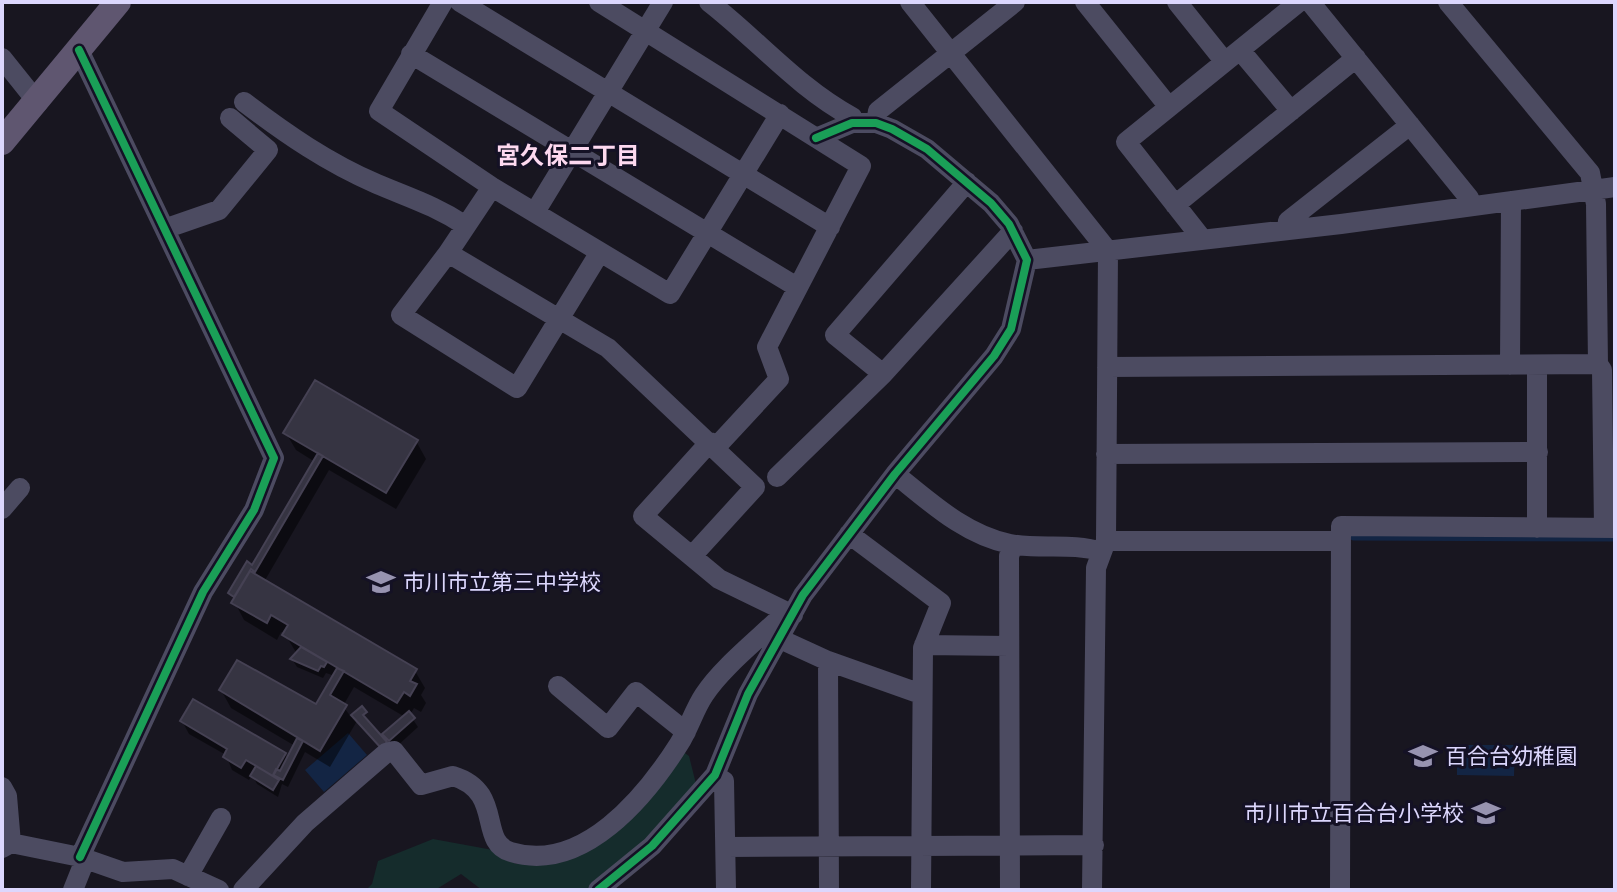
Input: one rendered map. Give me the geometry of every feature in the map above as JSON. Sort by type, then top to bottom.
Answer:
[{"type":"main road","points":[[2,142],[38,103],[118,2]]},
{"type":"street","points":[[443,2],[379,111],[492,187],[670,294],[780,114]]},
{"type":"street","points":[[460,2],[830,227]]},
{"type":"street","points":[[599,2],[861,166],[767,347],[779,379],[643,516],[719,579],[789,614]]},
{"type":"street","points":[[535,212],[663,2]]},
{"type":"street","points":[[709,2],[749,33],[792,77],[823,101],[852,117],[852,123]]},
{"type":"street","points":[[910,2],[1108,251],[1104,546],[1096,568],[1092,890]]},
{"type":"street","points":[[876,123],[878,111],[1015,2]]},
{"type":"street","points":[[1085,2],[1169,107]]},
{"type":"street","points":[[1177,2],[1291,111]]},
{"type":"street","points":[[1203,240],[1126,142],[1299,2]]},
{"type":"street","points":[[1310,2],[1469,198],[1471,205]]},
{"type":"street","points":[[1448,2],[1590,173],[1607,186]]},
{"type":"street","points":[[73,890],[83,858],[203,592],[254,510],[274,458],[167,228],[79,50]]},
{"type":"street","points":[[411,54],[797,287]]},
{"type":"street","points":[[2,58],[38,103]]},
{"type":"street","points":[[1175,205],[1356,58]]},
{"type":"street","points":[[167,228],[219,210],[268,150],[237,110],[377,184],[433,204],[466,226]]},
{"type":"street","points":[[243,890],[305,823],[386,753],[394,751],[421,785],[453,776],[472,786],[486,801],[493,837],[508,852],[540,856],[575,846],[612,823],[643,795],[686,732],[704,694],[789,614],[895,474],[994,356],[1011,329],[1027,260],[1013,231],[991,203],[927,149],[876,123],[852,123],[816,138]]},
{"type":"street","points":[[1287,228],[1288,221],[1410,125]]},
{"type":"street","points":[[883,374],[835,335],[967,182]]},
{"type":"street","points":[[1027,260],[1511,201],[1607,186]]},
{"type":"street","points":[[1340,890],[1341,526],[1609,528],[1602,370],[1598,364],[1607,186]]},
{"type":"street","points":[[492,187],[401,315],[517,388],[600,252]]},
{"type":"street","points":[[1510,365],[1511,201]]},
{"type":"street","points":[[777,477],[883,374],[1013,231]]},
{"type":"street","points":[[448,253],[608,348],[755,487],[692,556]]},
{"type":"street","points":[[1107,367],[1598,364]]},
{"type":"street","points":[[1537,366],[1537,528]]},
{"type":"street","points":[[1106,454],[1538,452]]},
{"type":"street","points":[[895,474],[951,518],[985,537],[1013,545],[1340,541]]},
{"type":"street","points":[[2,509],[20,488]]},
{"type":"street","points":[[849,534],[941,603],[924,645],[921,890]]},
{"type":"street","points":[[1010,890],[1009,556],[1013,545]]},
{"type":"street","points":[[598,890],[652,846],[715,775],[748,694],[780,639],[789,614]]},
{"type":"street","points":[[780,639],[828,661],[921,694]]},
{"type":"street","points":[[924,645],[1009,646]]},
{"type":"street","points":[[828,661],[829,890]]},
{"type":"street","points":[[558,686],[608,728],[636,692],[686,732]]},
{"type":"street","points":[[715,775],[724,781],[726,890]]},
{"type":"street","points":[[2,787],[7,796],[6,846],[83,858],[123,872],[164,867],[219,890]]},
{"type":"street","points":[[188,876],[221,818]]},
{"type":"street","points":[[726,847],[1094,845]]},
{"type":"green space","points":[[682,751],[689,756],[696,784],[688,803],[595,885],[583,890],[482,890],[461,874],[435,890],[366,890],[372,884],[378,861],[433,839],[493,850],[516,864],[578,852]]},
{"type":"water","points":[[348,733],[367,755],[324,792],[305,770]]},
{"type":"water","points":[[1457,745],[1515,745],[1514,776],[1457,775]]},
{"type":"building","points":[[315,380],[418,440],[386,493],[283,433]]},
{"type":"building","points":[[318,453],[323,456],[255,572],[251,569],[234,597],[228,593],[247,561],[252,565]]},
{"type":"building","points":[[250,571],[417,669],[410,681],[417,684],[410,696],[404,692],[397,703],[282,635],[288,625],[271,615],[267,623],[231,603]]},
{"type":"building","points":[[301,647],[327,662],[324,667],[321,666],[318,671],[290,659]]},
{"type":"building","points":[[237,660],[316,704],[337,668],[344,671],[330,695],[347,705],[320,751],[219,690]]},
{"type":"building","points":[[193,699],[286,753],[273,776],[246,760],[241,768],[223,757],[227,749],[180,721]]},
{"type":"building","points":[[362,706],[367,712],[363,715],[387,742],[381,748],[351,715]]},
{"type":"building","points":[[409,711],[415,718],[389,741],[382,734]]},
{"type":"building","points":[[297,738],[303,741],[283,780],[273,775],[276,769],[280,771]]},
{"type":"building","points":[[256,766],[279,780],[273,790],[250,776]]},
{"type":"waterway","points":[[1353,538],[1615,539]]},
{"type":"cycle path","points":[[79,50],[274,458],[254,510],[203,592],[80,857]]},
{"type":"cycle path","points":[[598,890],[652,846],[715,775],[748,694],[803,595],[895,474],[994,356],[1011,329],[1027,260],[1009,224],[991,203],[927,149],[876,123],[852,123],[816,138]]},
{"type":"place","name":"市川市立第三中学校","points":[[381,582]]},
{"type":"place","name":"百合台幼稚園","points":[[1423,756]]},
{"type":"place","name":"市川市立百合台小学校","points":[[1486,813]]},
{"type":"district","name":"宮久保二丁目","points":[[568,155]]}]
